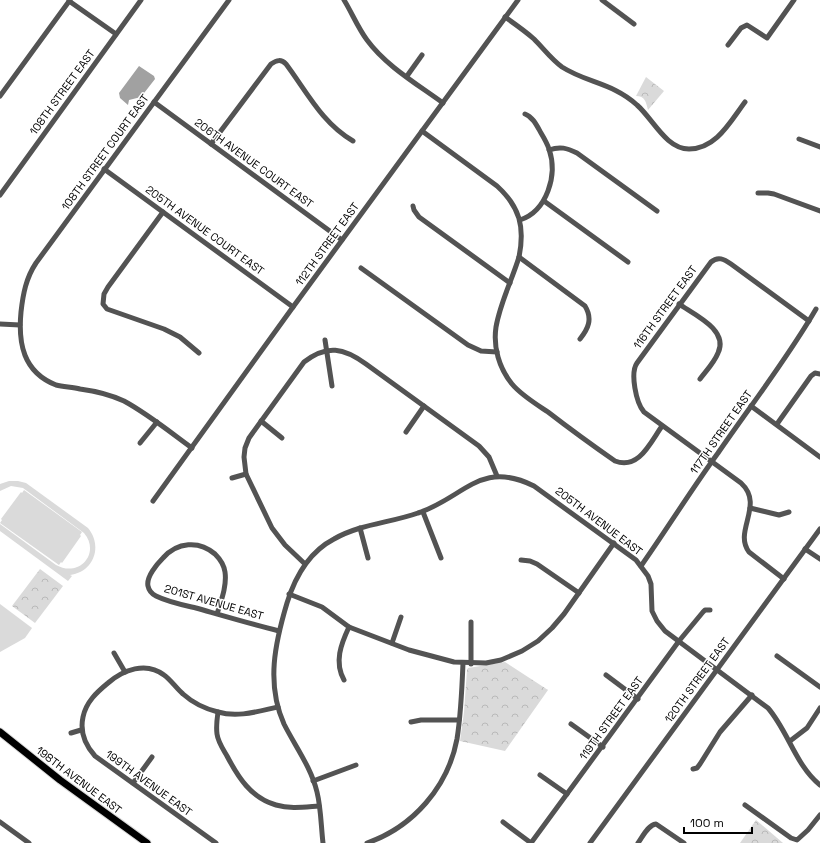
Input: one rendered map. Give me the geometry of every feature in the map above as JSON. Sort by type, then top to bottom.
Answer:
[{"type":"main road","name":"198TH AVENUE EAST","points":[[0,732],[60,780],[147,843]]},
{"type":"street","points":[[0,96],[69,0],[116,34]]},
{"type":"street","name":"108TH STREET EAST","points":[[0,195],[141,0]]},
{"type":"street","name":"108TH STREET COURT EAST","points":[[192,448],[124,401],[112,396],[83,389],[57,385],[44,379],[34,369],[24,354],[21,346],[20,325],[24,292],[31,271],[104,169],[229,0]]},
{"type":"street","points":[[344,0],[359,29],[376,52],[443,103]]},
{"type":"street","name":"112TH STREET EAST","points":[[153,501],[518,0]]},
{"type":"street","points":[[602,0],[634,24]]},
{"type":"street","points":[[728,45],[741,28],[747,25],[767,38],[794,0]]},
{"type":"street","points":[[505,17],[530,36],[547,54],[562,66],[581,77],[606,85],[638,105],[660,132],[670,141],[681,147],[691,149],[707,145],[725,129],[745,102]]},
{"type":"street","points":[[407,76],[422,55]]},
{"type":"street","points":[[211,144],[271,64],[281,60],[286,64],[326,119],[353,141]]},
{"type":"street","name":"206TH AVENUE COURT EAST","points":[[154,102],[342,240]]},
{"type":"street","points":[[520,220],[535,212],[544,201],[552,172],[550,150],[534,122],[529,115],[525,114]]},
{"type":"street","points":[[422,131],[507,195],[520,220],[522,239],[519,257],[496,327],[497,352],[500,364],[506,376],[517,389],[615,461],[625,463],[633,461],[640,456],[662,426],[741,483],[747,489],[750,498],[750,508],[745,538],[747,549],[758,560],[784,578]]},
{"type":"street","points":[[799,140],[820,147]]},
{"type":"street","points":[[550,150],[557,147],[565,148],[577,153],[657,211]]},
{"type":"street","name":"205TH AVENUE COURT EAST","points":[[104,169],[293,307]]},
{"type":"street","points":[[758,193],[768,193],[820,211]]},
{"type":"street","points":[[544,201],[628,262]]},
{"type":"street","points":[[413,206],[419,217],[510,283]]},
{"type":"street","points":[[163,212],[108,287],[104,294],[104,307],[164,329],[180,337],[199,353]]},
{"type":"street","points":[[519,257],[585,306],[589,313],[590,322],[580,339]]},
{"type":"street","name":"116TH STREET EAST","points":[[662,426],[644,412],[639,406],[633,372],[637,363],[711,262],[718,258],[723,259],[809,321]]},
{"type":"street","points":[[361,268],[468,345],[481,351],[497,352]]},
{"type":"street","points":[[679,304],[710,326],[720,338],[718,354],[700,379]]},
{"type":"street","name":"117TH STREET EAST","points":[[641,566],[670,526],[711,462],[797,341],[816,309]]},
{"type":"street","points":[[0,324],[20,325]]},
{"type":"street","points":[[325,340],[332,386]]},
{"type":"street","points":[[305,564],[276,534],[246,474],[244,462],[245,448],[249,438],[304,362],[316,354],[326,351],[342,351],[356,357],[479,446],[489,457],[497,476]]},
{"type":"street","points":[[777,424],[811,376],[818,373]]},
{"type":"street","points":[[406,432],[424,406]]},
{"type":"street","points":[[751,406],[820,457]]},
{"type":"street","points":[[261,421],[282,438]]},
{"type":"street","points":[[140,443],[156,422]]},
{"type":"street","points":[[232,478],[246,474]]},
{"type":"street","name":"205TH AVENUE EAST","points":[[323,843],[317,791],[308,768],[284,724],[278,707],[273,675],[274,654],[279,631],[289,594],[294,583],[305,564],[327,543],[341,535],[360,528],[423,512],[444,502],[478,480],[497,476],[512,477],[523,480],[534,486],[634,558],[648,576],[651,584],[651,604],[654,616],[665,631],[771,712],[790,741],[806,771],[820,785]]},
{"type":"street","points":[[750,508],[779,515],[789,512]]},
{"type":"street","points":[[423,512],[441,558]]},
{"type":"street","points":[[360,528],[368,558]]},
{"type":"street","name":"120TH STREET EAST","points":[[590,843],[820,529]]},
{"type":"street","points":[[289,594],[322,607],[349,627],[392,643],[436,658],[471,664],[486,663],[501,660],[516,654],[530,646],[555,625],[614,543]]},
{"type":"street","name":"201ST AVENUE EAST","points":[[217,614],[224,588],[225,573],[220,560],[206,548],[188,544],[174,549],[164,556],[148,579],[148,586],[152,594],[160,598],[217,614],[279,631]]},
{"type":"street","points":[[806,549],[820,559]]},
{"type":"street","points":[[521,560],[530,561],[537,564],[579,593]]},
{"type":"street","name":"119TH STREET EAST","points":[[531,843],[603,747],[679,641],[704,610],[710,610]]},
{"type":"street","points":[[392,643],[401,617]]},
{"type":"street","points":[[471,622],[471,664]]},
{"type":"street","points":[[344,680],[339,669],[338,659],[349,627]]},
{"type":"street","points":[[114,653],[125,672]]},
{"type":"street","points":[[777,656],[820,687]]},
{"type":"street","points":[[367,843],[400,827],[428,802],[441,783],[448,768],[457,740],[460,720],[463,663]]},
{"type":"street","points":[[71,733],[81,730],[83,715],[89,703],[100,689],[111,680],[125,672],[140,668],[155,670],[165,675],[187,698],[218,712],[241,714],[278,707]]},
{"type":"street","points":[[606,675],[638,699]]},
{"type":"street","points":[[693,769],[697,768],[720,732],[752,696]]},
{"type":"street","points":[[790,741],[807,728],[820,708]]},
{"type":"street","points":[[218,712],[216,730],[220,742],[236,774],[248,788],[264,800],[278,805],[294,808],[319,806]]},
{"type":"street","points":[[411,722],[421,720],[460,720]]},
{"type":"street","points":[[571,724],[603,747]]},
{"type":"street","name":"199TH AVENUE EAST","points":[[81,730],[87,744],[95,756],[216,843]]},
{"type":"street","points":[[133,783],[152,757]]},
{"type":"street","points":[[313,781],[356,765]]},
{"type":"street","points":[[540,775],[567,794]]},
{"type":"street","points":[[745,805],[791,838],[798,839],[820,815]]},
{"type":"street","points":[[0,822],[29,843]]},
{"type":"street","points":[[503,822],[531,843]]},
{"type":"street","points":[[638,843],[649,828],[654,824],[661,826],[684,843]]},
{"type":"green space","points":[[646,77],[664,91],[648,110],[646,102],[643,98],[636,96]]},
{"type":"green space","points":[[9,481],[26,483],[88,528],[93,535],[95,550],[94,557],[85,569],[70,575],[72,576],[68,581],[0,531],[0,524],[56,565],[65,568],[79,566],[89,555],[89,541],[84,533],[23,488],[11,486],[0,491],[0,484]]},
{"type":"green space","points":[[24,490],[82,532],[80,535],[81,536],[59,565],[0,523],[2,520],[1,519]]},
{"type":"green space","points":[[40,569],[63,586],[35,623],[12,606]]},
{"type":"green space","points":[[0,604],[32,628],[25,638],[0,652]]},
{"type":"green space","points":[[505,662],[548,690],[505,751],[460,741],[468,668]]},
{"type":"green space","points":[[756,820],[783,843],[740,843]]},
{"type":"shaded area","points":[[139,66],[154,76],[155,79],[141,97],[129,100],[128,105],[120,98],[119,93]]}]
